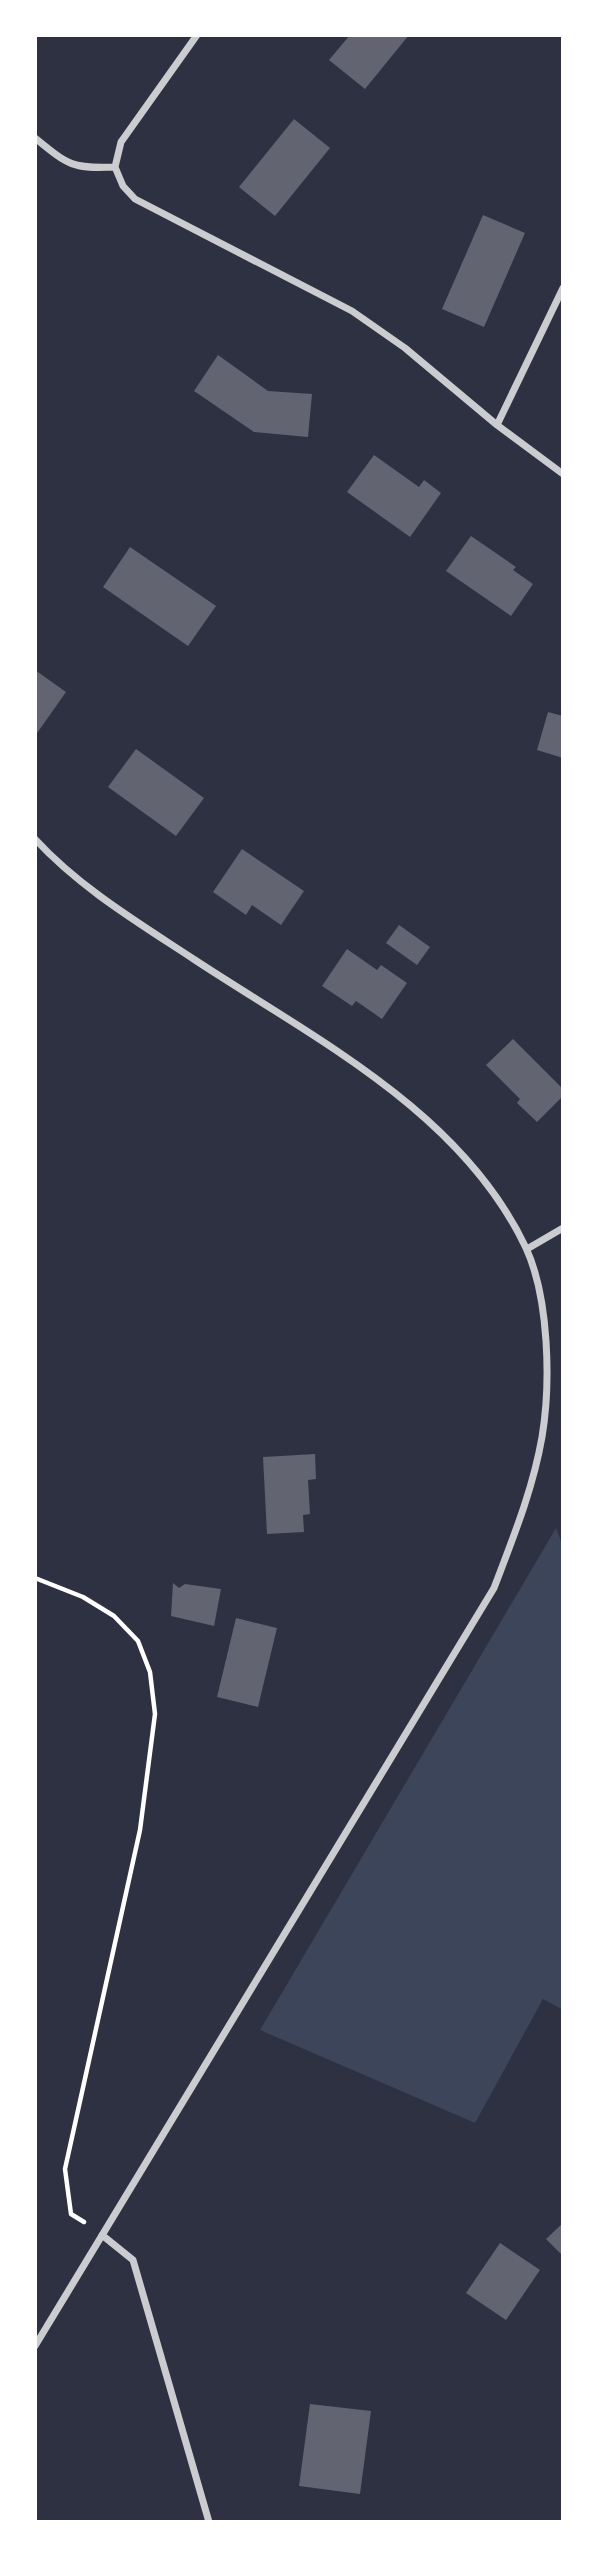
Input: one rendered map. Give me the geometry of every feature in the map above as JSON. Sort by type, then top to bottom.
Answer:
[{"type":"street","points":[[197,35],[121,142],[115,167],[123,186],[135,199],[352,311],[405,348],[497,425],[563,474]]},
{"type":"street","points":[[35,138],[79,169],[115,167]]},
{"type":"street","points":[[497,425],[563,288]]},
{"type":"street","points":[[35,839],[103,899],[364,1071],[419,1112],[466,1158],[527,1250],[540,1294],[546,1362],[542,1435],[524,1509],[494,1588],[35,2346]]},
{"type":"street","points":[[527,1250],[563,1228]]},
{"type":"street","points":[[102,2235],[133,2260],[209,2522]]},
{"type":"path","points":[[35,1578],[94,1603],[114,1616],[138,1641],[150,1672],[155,1714],[140,1830],[65,2169],[71,2214],[102,2235]]},
{"type":"shaded area","points":[[556,1528],[563,1546],[563,2010],[543,1999],[475,2123],[260,2030]]},
{"type":"building","points":[[350,35],[409,35],[365,89],[329,60]]},
{"type":"building","points":[[294,119],[330,148],[275,216],[239,187]]},
{"type":"building","points":[[483,215],[525,233],[484,327],[442,309]]},
{"type":"building","points":[[218,355],[268,391],[312,394],[308,437],[254,432],[194,391]]},
{"type":"building","points":[[374,455],[419,487],[424,480],[441,493],[410,537],[347,492]]},
{"type":"building","points":[[471,536],[516,567],[513,570],[533,584],[511,616],[446,571]]},
{"type":"building","points":[[130,547],[216,606],[188,646],[103,587]]},
{"type":"building","points":[[35,670],[66,692],[35,736]]},
{"type":"building","points":[[548,712],[563,716],[563,758],[537,750]]},
{"type":"building","points":[[136,749],[204,798],[176,836],[108,787]]},
{"type":"building","points":[[242,849],[304,891],[281,925],[252,905],[246,915],[213,892]]},
{"type":"building","points":[[399,925],[430,947],[417,965],[386,943]]},
{"type":"building","points":[[347,949],[377,970],[381,965],[407,983],[382,1019],[356,1001],[352,1006],[322,986]]},
{"type":"building","points":[[513,1039],[563,1089],[563,1096],[537,1122],[517,1103],[520,1099],[486,1065]]},
{"type":"building","points":[[315,1454],[316,1479],[308,1480],[310,1514],[303,1515],[304,1532],[267,1534],[263,1457]]},
{"type":"building","points":[[173,1583],[179,1588],[185,1584],[221,1589],[214,1626],[171,1616]]},
{"type":"building","points":[[236,1618],[277,1628],[258,1707],[217,1697]]},
{"type":"building","points":[[563,2223],[563,2256],[546,2239]]},
{"type":"building","points":[[500,2243],[540,2270],[506,2320],[466,2293]]},
{"type":"building","points":[[310,2404],[371,2411],[360,2494],[299,2486]]}]
